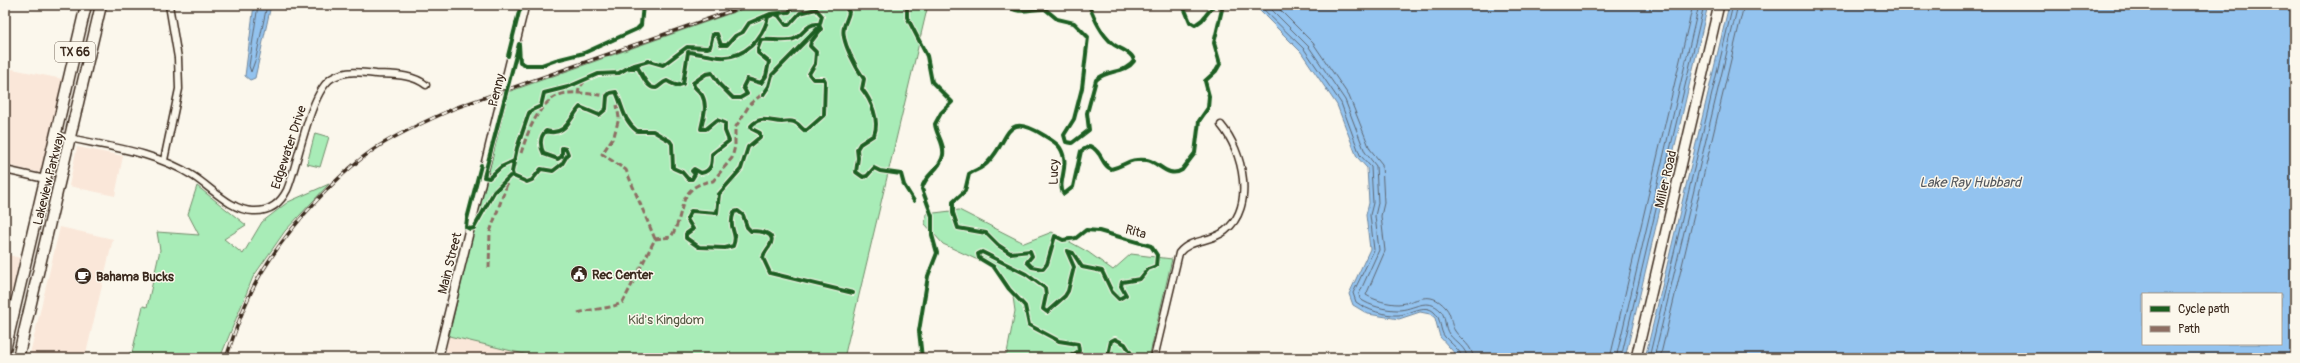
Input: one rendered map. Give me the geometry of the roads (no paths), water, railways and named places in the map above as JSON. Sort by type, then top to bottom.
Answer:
[{"type":"main road","name":"Lakeview Parkway","points":[[5,350],[86,5]]},
{"type":"main road","points":[[93,42],[96,16],[95,5]]},
{"type":"main road","name":"Lakeview Parkway","points":[[18,358],[71,138],[101,5]]},
{"type":"main road","name":"Miller Road","points":[[1636,358],[1719,5]]},
{"type":"street","points":[[164,160],[177,106],[179,89],[178,58],[170,5]]},
{"type":"street","name":"Main Street","points":[[438,358],[523,11]]},
{"type":"street","name":"Edgewater Drive","points":[[56,135],[164,160],[195,177],[236,206],[252,211],[270,208],[282,200],[287,190],[315,101],[322,87],[330,79],[349,72],[359,72],[412,77],[426,85]]},
{"type":"street","points":[[1154,358],[1179,253],[1184,246],[1208,240],[1224,232],[1237,218],[1243,200],[1242,168],[1232,138],[1221,125]]},
{"type":"street","points":[[5,170],[45,179]]},
{"type":"water","points":[[254,5],[271,5],[255,78],[250,80],[245,76]]},
{"type":"water","points":[[1254,5],[1708,5],[1625,358],[1459,358],[1440,337],[1435,318],[1430,314],[1420,312],[1399,319],[1368,314],[1353,305],[1349,294],[1370,249],[1366,215],[1369,203],[1367,168],[1357,157],[1337,105],[1301,52]]},
{"type":"water","name":"Lake Ray Hubbard","points":[[1729,5],[2295,5],[2295,358],[1645,358]]},
{"type":"railway","points":[[226,358],[254,286],[277,248],[318,199],[349,169],[379,146],[455,108],[748,5]]},
{"type":"place","name":"Rec Center","points":[[579,274]]},
{"type":"place","name":"Bahama Bucks","points":[[83,276]]},
{"type":"park label","name":"Kid's Kingdom","points":[[666,319]]}]
